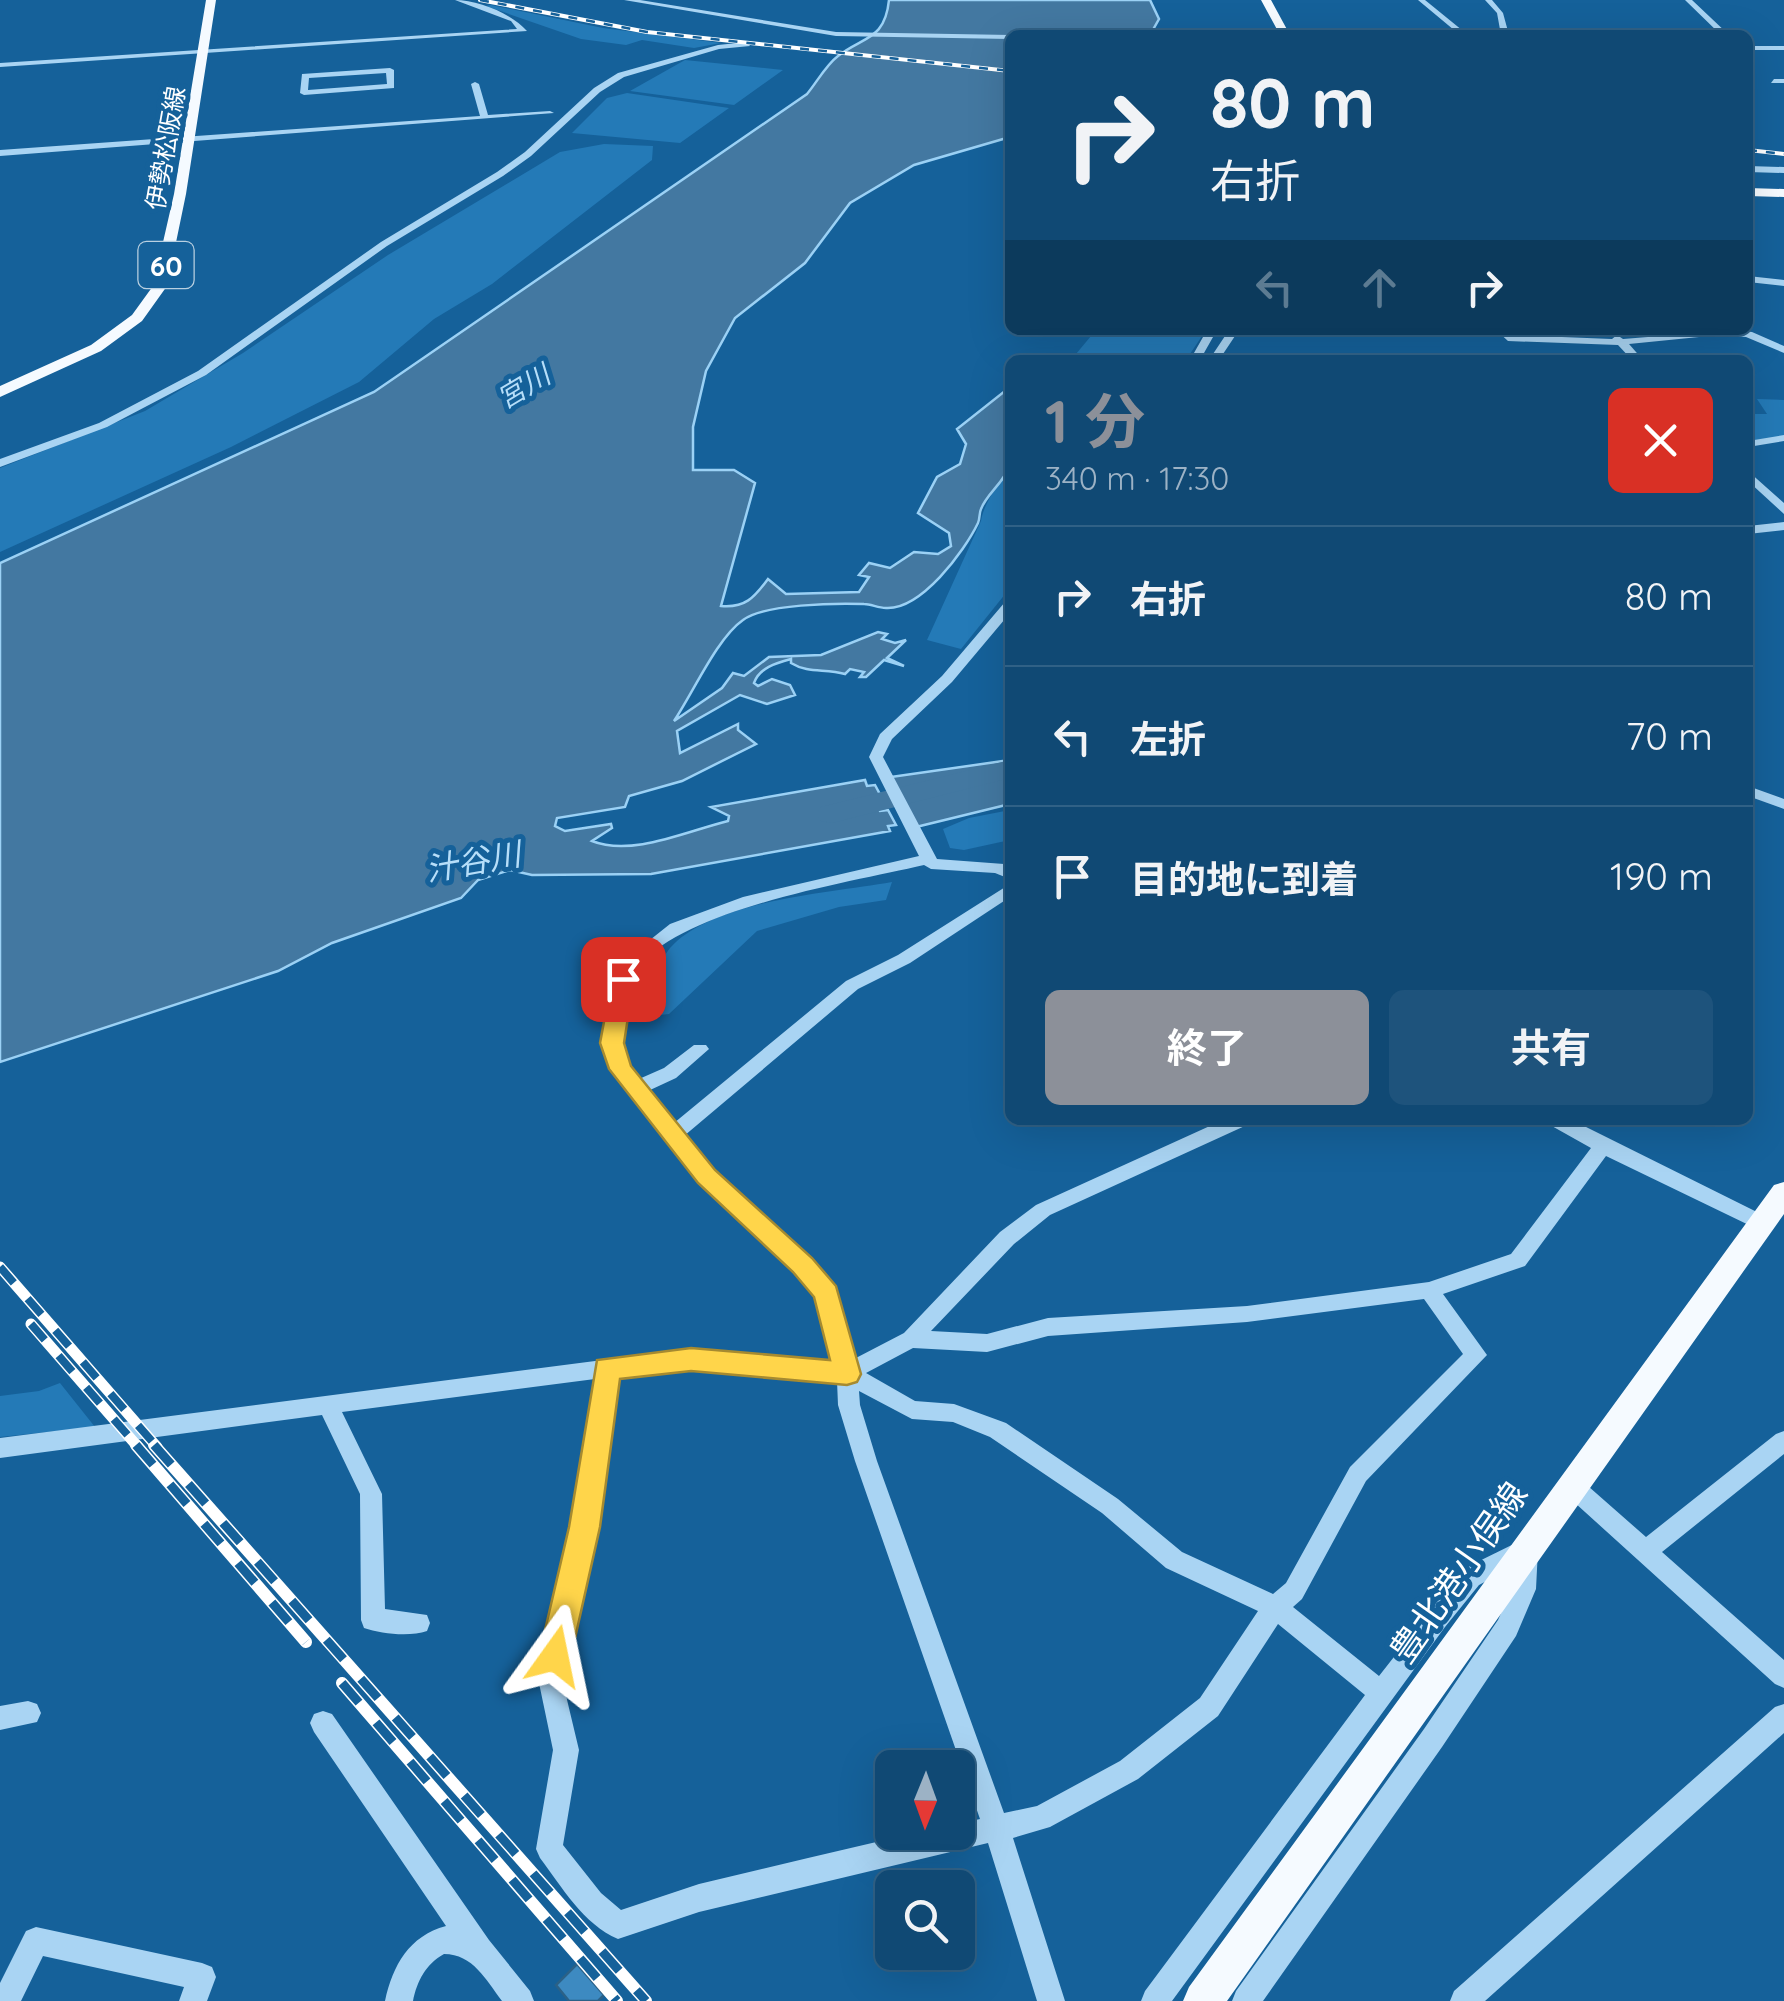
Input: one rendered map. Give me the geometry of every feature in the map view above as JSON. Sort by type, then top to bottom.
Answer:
[{"type":"main road","name":"伊勢松阪線","points":[[0,392],[96,348],[150,304],[168,256],[211,0]]},
{"type":"main road","points":[[1266,0],[1282,30]]},
{"type":"main road","points":[[1753,192],[1784,193]]},
{"type":"main road","name":"豊北港小俣線","points":[[1203,2001],[1784,1193]]},
{"type":"street","points":[[0,65],[523,32],[512,20],[458,0]]},
{"type":"street","points":[[627,0],[671,2],[836,34],[1005,37]]},
{"type":"street","points":[[1422,0],[1458,30]]},
{"type":"street","points":[[1488,0],[1500,14],[1504,30]]},
{"type":"street","points":[[1688,0],[1720,30]]},
{"type":"street","points":[[0,463],[102,425],[202,373],[384,244],[528,154],[597,90],[621,75],[718,46],[749,43],[758,34],[780,25]]},
{"type":"street","points":[[390,40],[391,86],[304,93],[305,76],[390,70]]},
{"type":"street","points":[[1753,48],[1784,48]]},
{"type":"street","points":[[475,84],[484,118]]},
{"type":"street","points":[[0,153],[550,114]]},
{"type":"street","points":[[1753,169],[1784,170]]},
{"type":"street","points":[[1753,279],[1784,283]]},
{"type":"street","points":[[1505,335],[1620,342],[1689,335]]},
{"type":"street","points":[[1614,335],[1633,355]]},
{"type":"street","points":[[1750,335],[1784,350]]},
{"type":"street","points":[[1753,443],[1784,438]]},
{"type":"street","points":[[1753,480],[1784,510]]},
{"type":"street","points":[[1753,529],[1784,526]]},
{"type":"street","points":[[1005,611],[948,679],[913,708],[879,746],[876,757],[928,858],[939,867],[998,868],[1005,872]]},
{"type":"street","points":[[1753,794],[1784,804]]},
{"type":"street","points":[[928,858],[749,901],[676,928],[630,963],[623,979],[612,1043],[614,1056],[634,1089],[676,1133],[706,1176],[803,1265],[826,1293],[847,1374],[849,1405],[866,1461],[997,1830],[1051,2001]]},
{"type":"street","points":[[676,1133],[852,985],[904,958],[1005,892]]},
{"type":"street","points":[[634,1089],[670,1073],[700,1048]]},
{"type":"street","points":[[847,1374],[911,1339],[1007,1238],[1043,1210],[1229,1125]]},
{"type":"street","points":[[1566,1125],[1762,1223]]},
{"type":"street","points":[[911,1339],[987,1343],[1048,1327],[1247,1314],[1429,1290],[1518,1260],[1603,1146]]},
{"type":"street","points":[[607,1368],[584,1527],[550,1683],[566,1750],[548,1848],[591,1903],[618,1925],[808,1870],[1041,1818],[1129,1770],[1177,1736],[1209,1708],[1275,1607],[1294,1591],[1358,1474],[1476,1355],[1429,1290]]},
{"type":"street","points":[[0,1448],[691,1360],[847,1374],[912,1410],[954,1414],[998,1430],[1110,1506],[1174,1560],[1275,1607],[1381,1693]]},
{"type":"street","points":[[328,1406],[371,1494],[373,1620],[418,1623]]},
{"type":"street","points":[[1647,1550],[1784,1440]]},
{"type":"street","points":[[1572,1486],[1784,1676]]},
{"type":"street","points":[[1155,2001],[1471,1577],[1526,1549],[1524,1589],[1507,1628],[1434,1738],[1246,2001]]},
{"type":"street","points":[[0,1718],[28,1713]]},
{"type":"street","points":[[1464,2001],[1784,1716]]},
{"type":"street","points":[[323,1722],[479,1950],[520,2001]]},
{"type":"street","points":[[399,2001],[402,1978],[430,1945],[454,1940],[479,1950]]},
{"type":"street","points":[[6,2001],[36,1941],[202,1977],[193,2001]]},
{"type":"shaded area","points":[[486,6],[603,28],[721,43],[694,48],[642,40],[626,45],[581,39]]},
{"type":"shaded area","points":[[685,60],[783,70],[734,105],[630,91]]},
{"type":"shaded area","points":[[627,93],[729,108],[680,143],[572,133],[607,98]]},
{"type":"shaded area","points":[[604,144],[653,146],[652,160],[492,284],[434,319],[359,382],[231,447],[0,552],[0,468],[145,411],[243,353],[388,255],[560,152]]},
{"type":"shaded area","points":[[1092,335],[1203,335],[1189,355],[1075,355]]},
{"type":"shaded area","points":[[1757,399],[1784,400],[1784,438],[1753,443],[1753,414],[1767,414]]},
{"type":"shaded area","points":[[1005,473],[1005,594],[961,649],[927,640],[981,521]]},
{"type":"shaded area","points":[[1005,811],[1005,841],[964,850],[950,848],[943,829],[969,818]]},
{"type":"shaded area","points":[[892,882],[886,900],[839,907],[757,931],[669,1014],[641,1017],[664,957],[677,941],[698,927],[780,900]]},
{"type":"shaded area","points":[[60,1383],[95,1427],[0,1437],[0,1396],[39,1391]]},
{"type":"water","name":"宮川","points":[[889,0],[1150,0],[1159,19],[1153,30],[1005,30],[1005,138],[914,165],[850,203],[805,263],[735,318],[706,371],[693,427],[693,470],[734,470],[755,483],[721,606],[748,600],[768,579],[786,594],[859,592],[869,577],[859,575],[869,563],[890,568],[914,552],[938,554],[951,546],[949,533],[918,513],[937,477],[960,464],[966,444],[957,429],[1005,391],[1005,474],[984,503],[963,549],[927,590],[899,606],[819,604],[767,611],[743,620],[724,639],[674,721],[722,688],[733,673],[744,676],[769,657],[821,655],[878,632],[887,634],[882,639],[895,643],[906,640],[887,658],[904,666],[884,660],[866,677],[860,677],[864,672],[811,670],[791,663],[791,659],[774,664],[760,673],[754,683],[758,686],[772,679],[790,685],[795,695],[767,704],[740,695],[677,731],[680,753],[738,724],[738,730],[756,744],[682,781],[629,796],[625,807],[557,818],[555,826],[565,831],[611,824],[612,828],[592,841],[624,846],[642,844],[728,821],[729,816],[711,807],[865,780],[867,786],[875,785],[883,800],[874,802],[880,811],[888,810],[896,825],[888,826],[890,831],[651,874],[532,875],[510,870],[478,880],[461,898],[332,943],[278,971],[0,1062],[0,563],[374,392],[807,94],[834,60],[878,30]]},
{"type":"water","points":[[1005,761],[1005,805],[916,827],[891,777]]},
{"type":"building","points":[[577,1964],[604,1995],[598,2001],[569,2001],[556,1985]]},
{"type":"waterway","name":"汁谷川","points":[[832,814],[1005,770]]},
{"type":"railway","points":[[480,0],[647,32],[1005,70]]},
{"type":"railway","points":[[1753,151],[1784,154]]},
{"type":"railway","points":[[0,1267],[157,1447]]},
{"type":"railway","points":[[31,1324],[138,1447]]},
{"type":"railway","points":[[136,1445],[306,1642]]},
{"type":"railway","points":[[154,1445],[646,2001]]},
{"type":"railway","points":[[342,1683],[617,2001]]},
{"type":"route","points":[[555,1656],[584,1527],[607,1368],[691,1360],[847,1374],[826,1293],[803,1265],[706,1176],[676,1133],[620,1069],[612,1043],[623,979]]}]
